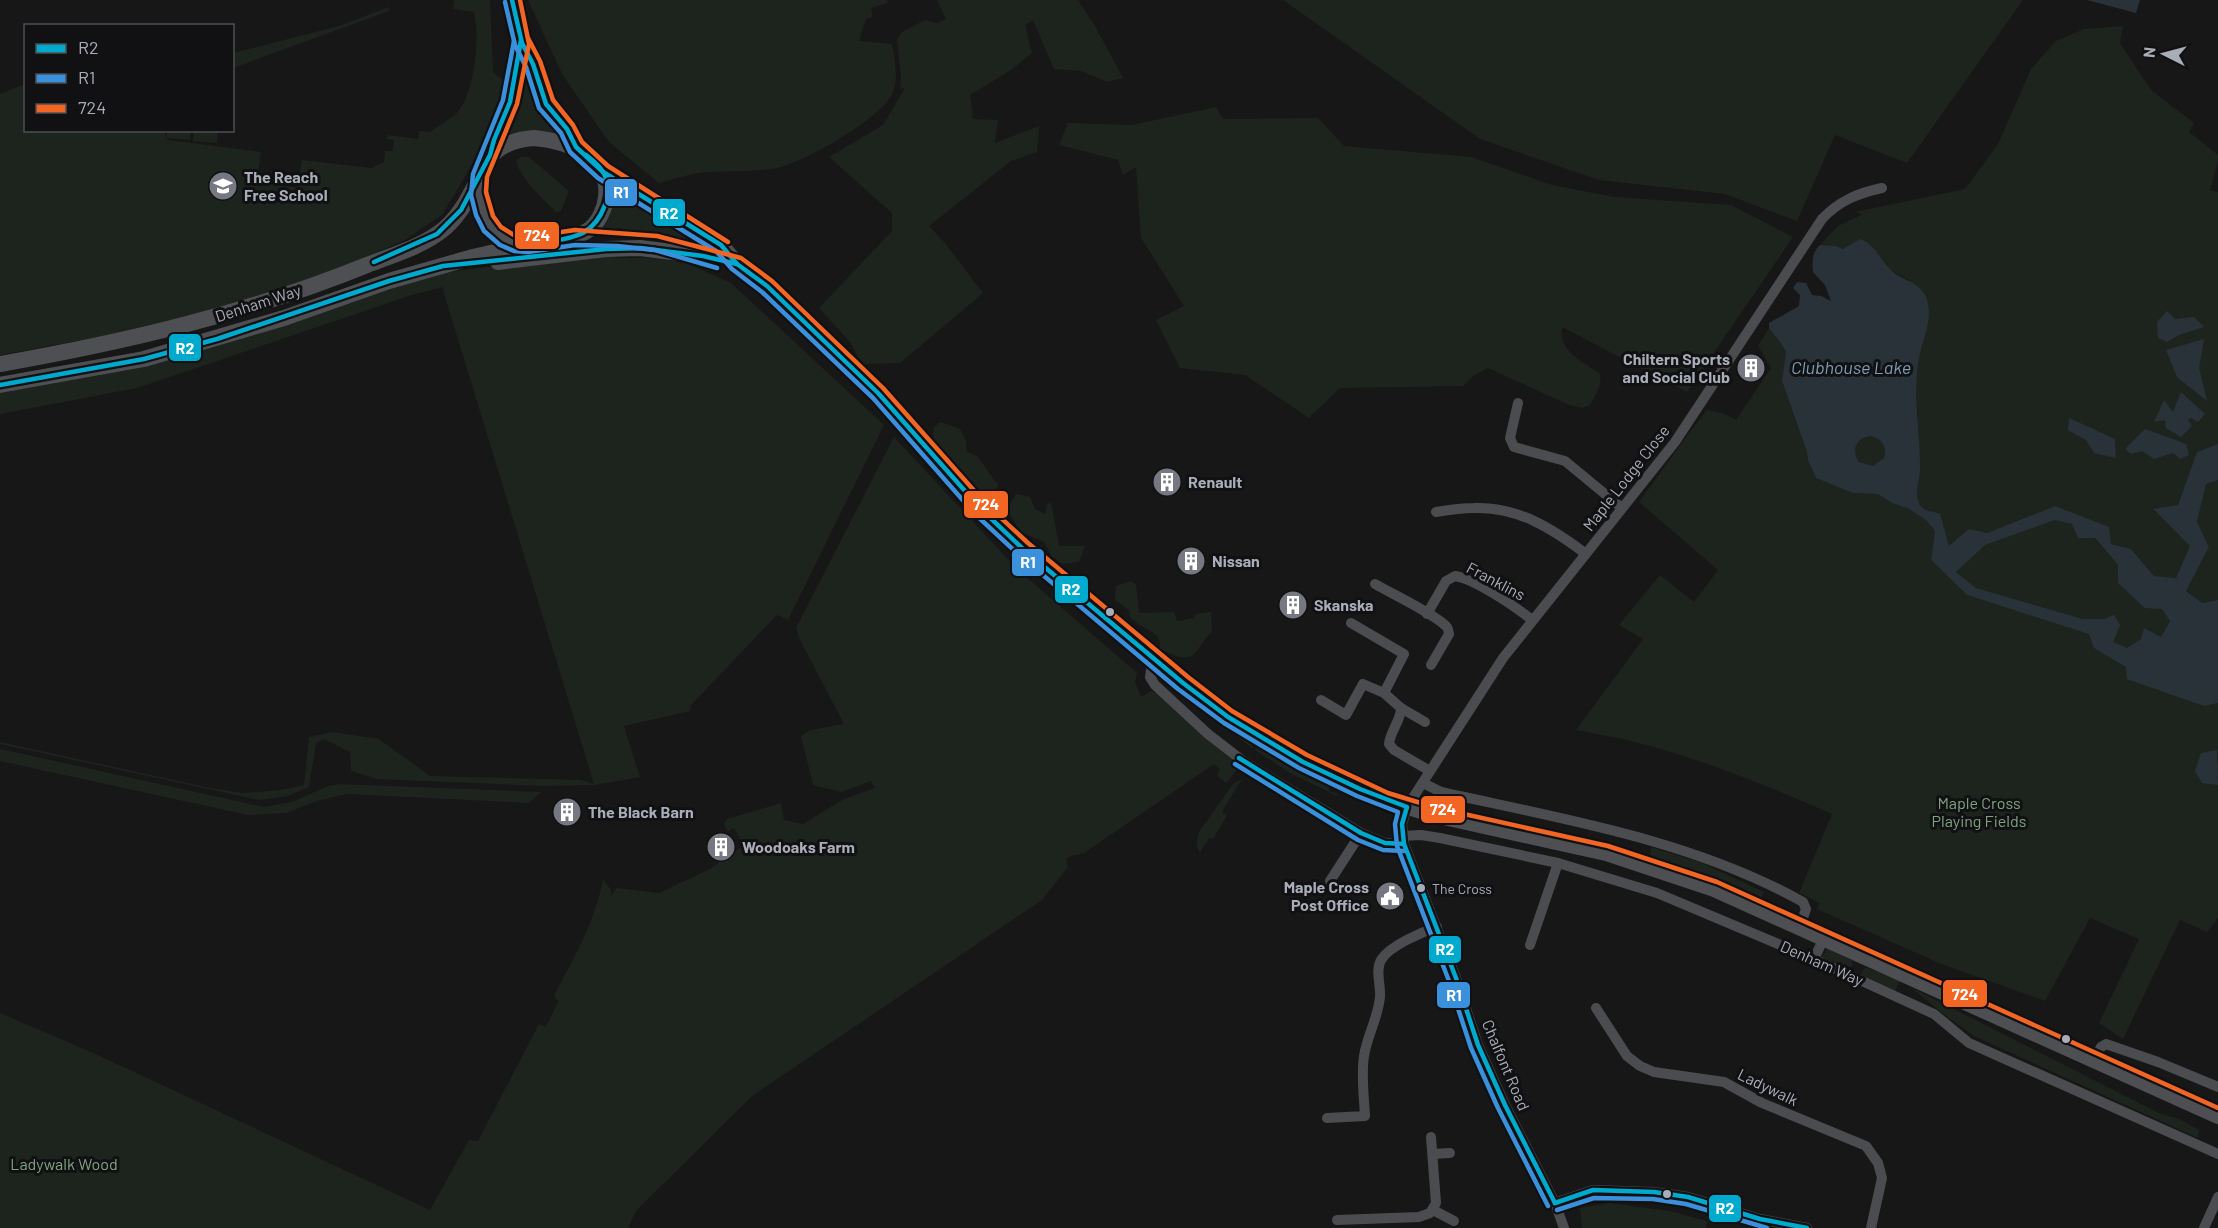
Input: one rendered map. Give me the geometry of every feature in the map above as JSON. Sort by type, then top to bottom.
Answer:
[{"type":"main road","points":[[512,0],[522,43],[546,104],[567,129],[576,147]]},
{"type":"main road","points":[[522,43],[510,102],[480,176],[477,193],[490,226],[504,239],[515,244],[527,245],[574,237],[656,243],[737,264]]},
{"type":"main road","points":[[490,155],[504,145],[525,138],[543,139],[576,147],[603,171],[721,245],[737,264],[767,286],[878,393],[981,509],[1023,549],[1199,696],[1260,738],[1303,762],[1407,807],[1606,853],[1714,889],[2218,1116]]},
{"type":"main road","points":[[574,237],[591,228],[603,209],[606,192],[603,171]]},
{"type":"main road","name":"Denham Way","points":[[0,364],[152,334],[238,310],[338,277],[437,234],[461,210],[480,176]]},
{"type":"main road","name":"Denham Way","points":[[0,385],[144,359],[217,339],[389,281],[473,257],[527,245]]},
{"type":"main road","points":[[443,266],[606,249],[640,248],[703,256]]},
{"type":"street","name":"Maple Lodge Close","points":[[1407,807],[1503,658],[1675,442],[1822,219],[1837,205],[1852,197],[1882,188]]},
{"type":"street","points":[[1518,403],[1510,438],[1514,447],[1565,461],[1622,508]]},
{"type":"street","points":[[1436,512],[1473,508],[1518,514],[1540,523],[1586,554]]},
{"type":"street","name":"Franklins","points":[[1427,614],[1446,581],[1455,576],[1485,590],[1532,620]]},
{"type":"street","points":[[1375,584],[1446,626],[1449,634],[1431,665]]},
{"type":"street","points":[[1351,623],[1404,654],[1384,693]]},
{"type":"street","name":"Denham Way","points":[[1153,657],[1150,677],[1155,685],[1208,734],[1243,761],[1361,833],[1385,843],[1422,835],[1440,838],[1558,863],[1658,893],[1814,959],[1934,1014],[1969,1043],[2218,1154]]},
{"type":"street","points":[[1321,700],[1346,715],[1364,684],[1384,693],[1401,708],[1425,722]]},
{"type":"street","points":[[1401,708],[1400,717],[1390,736],[1389,744],[1394,750],[1430,771]]},
{"type":"street","name":"Denham Way","points":[[1423,783],[1441,792],[1645,839],[1729,868],[1803,902],[1806,909],[1800,927]]},
{"type":"street","points":[[1403,840],[1402,824],[1407,807]]},
{"type":"street","points":[[1330,881],[1361,833]]},
{"type":"street","name":"Chalfont Road","points":[[1403,840],[1488,1068],[1555,1203],[1564,1228]]},
{"type":"street","points":[[1530,945],[1558,863]]},
{"type":"street","points":[[1327,1118],[1365,1116],[1363,1063],[1380,996],[1378,974],[1380,962],[1384,956],[1404,942],[1437,927]]},
{"type":"street","points":[[1814,959],[1824,938]]},
{"type":"street","name":"Ladywalk","points":[[1596,1008],[1627,1056],[1640,1066],[1654,1072],[1724,1082],[1762,1103],[1866,1146],[1878,1163],[1882,1178],[1871,1228]]},
{"type":"street","points":[[2094,1060],[2101,1047],[2106,1044],[2158,1062],[2218,1087]]},
{"type":"street","points":[[1337,1220],[1391,1224],[1419,1218],[1433,1210],[1436,1203],[1431,1137]]},
{"type":"street","points":[[1432,1154],[1450,1153]]},
{"type":"street","points":[[1555,1203],[1593,1190],[1654,1192],[1688,1197],[1778,1226],[1808,1228]]},
{"type":"street","points":[[2204,1228],[2218,1197]]},
{"type":"street","points":[[1433,1210],[1454,1221]]},
{"type":"green space","name":"The Reach Free School","points":[[454,0],[490,0],[493,72],[506,83],[477,156],[443,214],[405,240],[335,270],[224,308],[93,338],[0,355],[0,94],[24,84],[24,132],[165,132],[166,137],[168,132],[191,132],[190,140],[166,138],[261,152],[257,182],[298,188],[302,160],[371,168],[384,162],[385,151],[393,151],[394,140],[387,139],[387,135],[418,139],[419,131],[430,132],[457,113],[463,104],[472,79],[476,50],[476,23],[474,12],[453,9]]},
{"type":"green space","points":[[528,0],[887,0],[888,3],[871,8],[873,17],[866,19],[859,41],[892,44],[896,71],[895,85],[890,98],[870,118],[804,158],[777,168],[702,173],[659,183],[609,142],[562,74]]},
{"type":"green space","points":[[937,0],[1078,0],[1123,78],[1107,82],[1081,71],[1054,69],[1033,20],[1025,25],[1032,53],[1011,70],[970,95],[973,119],[998,120],[995,143],[1039,126],[1037,152],[1011,161],[929,226],[983,293],[900,363],[862,364],[850,342],[819,308],[892,231],[892,213],[829,157],[883,125],[905,88],[900,89],[897,39],[902,32],[925,20],[937,23],[946,19]]},
{"type":"green space","points":[[1283,0],[2023,0],[1907,163],[1835,135],[1797,221],[1725,194],[1599,180],[1480,139]]},
{"type":"green space","points":[[389,7],[389,11],[234,68],[234,53],[339,26]]},
{"type":"green space","points":[[2123,26],[2120,43],[2151,90],[2194,123],[2189,132],[2218,155],[2210,190],[2218,192],[2218,444],[2197,452],[2178,505],[2153,510],[2191,546],[2176,578],[2154,576],[2131,549],[2111,544],[2055,506],[1987,533],[1969,530],[1949,547],[1940,515],[1924,509],[1918,503],[1920,473],[1916,379],[1919,357],[1909,280],[1890,270],[1868,243],[1843,249],[1820,245],[1838,226],[1863,214],[1855,212],[1965,189],[1998,144],[2031,69],[2056,41],[2084,29]]},
{"type":"green space","points":[[525,71],[534,98],[557,133],[532,130],[503,135]]},
{"type":"green space","points":[[1216,107],[1223,119],[1318,118],[1344,146],[1471,157],[1552,185],[1614,197],[1731,205],[1793,237],[1687,392],[1562,327],[1562,336],[1568,350],[1600,374],[1599,386],[1590,405],[1582,408],[1569,405],[1488,368],[1473,376],[1463,386],[1340,388],[1309,418],[1245,375],[1180,368],[1156,320],[1184,306],[1141,238],[1136,167],[1123,175],[1118,160],[1059,145],[1068,123],[1132,125]]},
{"type":"green space","points":[[194,132],[218,132],[217,143],[193,141]]},
{"type":"green space","points":[[529,157],[569,191],[561,211],[556,212],[526,180],[516,160]]},
{"type":"green space","points":[[613,191],[716,258],[688,247],[659,240],[599,235],[609,218]]},
{"type":"green space","points":[[614,253],[616,258],[651,258],[686,263],[731,283],[884,425],[788,620],[777,615],[691,705],[690,711],[624,726],[640,777],[594,785],[543,786],[377,779],[351,771],[350,752],[324,739],[316,743],[309,787],[288,796],[259,800],[0,744],[0,742],[210,788],[243,793],[281,790],[304,785],[309,737],[332,732],[379,739],[430,776],[581,780],[594,784],[442,287],[412,295],[137,388],[0,414],[0,393],[442,273]]},
{"type":"green space","name":"Maple Cross Playing Fields","points":[[1769,328],[1786,353],[1782,381],[1807,452],[1808,462],[1816,478],[1853,493],[1878,494],[1926,520],[1935,531],[1931,560],[1967,595],[2090,634],[2094,648],[2203,706],[2218,703],[2218,918],[2207,932],[2180,920],[2123,1039],[2099,1023],[2139,939],[2090,918],[2045,1001],[1939,963],[1817,909],[1820,903],[1799,893],[1832,814],[1759,783],[1685,756],[1628,740],[1576,730],[1643,639],[1619,625],[1660,575],[1694,602],[1718,570],[1639,502],[1707,410],[1725,414],[1736,420],[1771,368],[1758,346]]},
{"type":"green space","points":[[941,422],[960,429],[966,441],[966,451],[977,456],[998,485],[992,498],[983,499],[970,486],[968,477],[959,471],[933,437],[934,427]]},
{"type":"green space","points":[[1870,436],[1881,440],[1885,451],[1881,462],[1870,466],[1859,462],[1855,451],[1859,440]]},
{"type":"green space","name":"Ladywalk Wood","points":[[894,437],[1017,569],[1137,673],[1135,682],[1141,697],[1151,691],[1156,693],[1237,763],[1239,767],[1226,783],[1217,776],[1220,769],[1214,764],[1084,853],[1066,859],[1068,867],[1042,900],[752,1096],[636,1211],[628,1228],[0,1228],[0,1013],[89,1051],[430,1210],[469,1140],[478,1141],[539,1024],[546,1027],[558,1002],[554,995],[590,924],[603,879],[611,890],[611,896],[616,888],[659,893],[710,869],[744,845],[734,828],[727,832],[724,824],[727,819],[781,803],[784,820],[803,824],[844,799],[875,788],[871,781],[842,792],[813,785],[801,736],[811,730],[844,724],[796,628]]},
{"type":"green space","points":[[2218,480],[2218,600],[2202,603],[2186,591],[2209,547],[2197,522],[2206,484]]},
{"type":"green space","points":[[1016,494],[1030,497],[1035,509],[1045,514],[1047,505],[1051,502],[1059,546],[1085,546],[1079,562],[1063,564],[1052,557],[1044,542],[1020,532],[1007,509]]},
{"type":"green space","points":[[2055,520],[2072,524],[2094,538],[2162,608],[2170,621],[2161,637],[2141,639],[2127,648],[2112,642],[2104,619],[2083,619],[1976,588],[1956,572],[1984,545]]},
{"type":"green space","points":[[1130,581],[1136,584],[1139,613],[1174,612],[1177,621],[1194,618],[1196,614],[1211,612],[1212,631],[1196,652],[1187,657],[1181,657],[1160,649],[1156,635],[1130,617],[1129,610],[1115,600],[1116,586]]},
{"type":"green space","points":[[1159,675],[1254,744],[1252,748]]},
{"type":"green space","points":[[1257,745],[1330,786],[1329,791],[1338,794],[1337,796],[1290,773],[1255,750]]},
{"type":"green space","points":[[0,749],[264,807],[292,802],[328,786],[340,784],[541,792],[529,803],[347,794],[317,801],[286,813],[248,815],[0,761]]},
{"type":"green space","points":[[1242,779],[1222,812],[1227,815],[1213,839],[1209,838],[1200,852],[1197,845],[1199,832],[1233,784]]},
{"type":"green space","points":[[1651,847],[1702,863],[1764,892],[1761,900],[1650,857]]},
{"type":"green space","points":[[1827,948],[1853,961],[1851,969],[1822,957]]},
{"type":"green space","points":[[1865,967],[1900,981],[1895,991],[1860,976]]},
{"type":"green space","points":[[1912,988],[2159,1113],[2179,1119],[2199,1130],[2198,1138],[1974,1036]]},
{"type":"green space","points":[[1609,1203],[1670,1211],[1707,1221],[1706,1228],[1582,1228],[1580,1208]]},
{"type":"water","points":[[2087,0],[2140,0],[2136,13]]},
{"type":"water","name":"Clubhouse Lake","points":[[1860,239],[1865,241],[1873,247],[1893,272],[1922,290],[1928,303],[1929,318],[1917,373],[1920,473],[1917,497],[1924,509],[1940,514],[1949,546],[1969,529],[1987,533],[2055,506],[2109,527],[2111,544],[2131,549],[2154,576],[2176,578],[2190,546],[2153,509],[2178,505],[2197,452],[2218,444],[2218,480],[2206,484],[2197,522],[2209,547],[2186,591],[2202,603],[2218,600],[2218,703],[2204,706],[2127,679],[2126,667],[2094,648],[2089,634],[1967,595],[1931,560],[1935,531],[1926,520],[1878,494],[1853,493],[1816,478],[1808,461],[1807,452],[1782,381],[1786,352],[1769,328],[1769,323],[1799,306],[1800,295],[1793,288],[1797,282],[1806,283],[1812,295],[1831,301],[1825,285],[1813,272],[1813,257],[1820,245],[1843,249]],"holes":[[[1870,436],[1880,441],[1885,450],[1884,458],[1873,466],[1859,462],[1855,453],[1858,442]],[[2055,520],[2072,524],[2078,538],[2095,538],[2118,565],[2118,583],[2145,608],[2162,609],[2170,621],[2161,637],[2144,628],[2141,639],[2127,648],[2113,642],[2120,625],[2114,615],[2104,619],[2083,619],[1976,588],[1956,572],[1985,545]]]},
{"type":"water","points":[[2167,311],[2175,319],[2194,317],[2204,327],[2179,335],[2167,342],[2158,338],[2157,322]]},
{"type":"water","points":[[2204,339],[2199,368],[2207,401],[2177,377],[2166,350]]},
{"type":"water","points":[[2181,392],[2205,414],[2198,422],[2191,418],[2188,420],[2192,426],[2181,437],[2166,428],[2165,420],[2154,422],[2164,400],[2173,412]]},
{"type":"water","points":[[2069,418],[2115,439],[2116,458],[2094,453],[2086,440],[2068,430]]},
{"type":"water","points":[[2145,429],[2186,444],[2189,455],[2180,459],[2173,453],[2154,459],[2142,451],[2131,454],[2126,450],[2127,447]]},
{"type":"water","points":[[2217,750],[2218,785],[2202,783],[2195,771],[2201,753]]},
{"type":"transit line","name":"R2","points":[[512,0],[522,43],[533,64],[546,104],[567,129],[576,147],[603,172],[721,245],[737,264],[767,286],[878,393],[981,509],[1023,549],[1183,683],[1228,717],[1303,762],[1360,789],[1407,807],[1402,824],[1404,844],[1456,978],[1478,1045],[1505,1105],[1555,1203]]},
{"type":"transit line","name":"724","points":[[520,0],[529,44],[517,104],[487,177],[486,192],[493,216],[501,227],[517,237],[575,230],[657,236],[741,258],[772,281],[883,388],[986,504],[1028,543],[1232,711],[1307,755],[1388,793],[1437,808],[1608,846],[1717,882],[2218,1108]]},
{"type":"transit line","name":"R1","points":[[505,2],[515,45],[526,67],[539,108],[561,133],[570,152],[598,178],[716,251],[732,269],[762,292],[873,398],[975,514],[1018,554],[1178,689],[1224,723],[1299,768],[1357,796],[1398,812],[1395,824],[1397,846],[1449,981],[1471,1048],[1498,1108],[1548,1206]]},
{"type":"transit line","name":"724","points":[[528,38],[540,61],[553,100],[573,125],[582,142],[608,166],[728,242]]},
{"type":"transit line","name":"R2","points":[[374,262],[437,234],[461,210],[490,155],[510,102],[521,40]]},
{"type":"transit line","name":"R1","points":[[514,41],[503,100],[473,174],[471,195],[476,215],[484,231],[500,245],[514,251],[528,252],[575,245],[617,246],[655,250],[717,268]]},
{"type":"transit line","name":"R2","points":[[546,242],[583,233],[596,222],[605,206],[608,188],[606,180],[600,167],[586,155]]},
{"type":"transit line","name":"R2","points":[[0,385],[144,359],[217,339],[389,281],[443,266],[606,249],[640,248],[703,256],[737,264]]},
{"type":"transit line","name":"R2","points":[[1239,758],[1361,833],[1385,843],[1404,844]]},
{"type":"transit line","name":"R1","points":[[1235,764],[1358,840],[1383,850],[1404,851]]},
{"type":"transit line","name":"R2","points":[[1555,1203],[1593,1190],[1654,1192],[1688,1197],[1760,1219],[1807,1228]]},
{"type":"transit line","name":"R1","points":[[1557,1210],[1594,1198],[1653,1199],[1686,1204],[1767,1228]]},
{"type":"place","name":"The Reach Free School","points":[[223,186]]},
{"type":"place","name":"Chiltern Sports and Social Club","points":[[1751,368]]},
{"type":"place","name":"Renault","points":[[1167,482]]},
{"type":"place","name":"Nissan","points":[[1191,561]]},
{"type":"place","name":"Skanska","points":[[1293,605]]},
{"type":"place","name":"The Black Barn","points":[[567,812]]},
{"type":"place","name":"Woodoaks Farm","points":[[721,847]]},
{"type":"place","name":"The Cross","points":[[1421,888]]},
{"type":"place","name":"Maple Cross Post Office","points":[[1390,896]]}]
